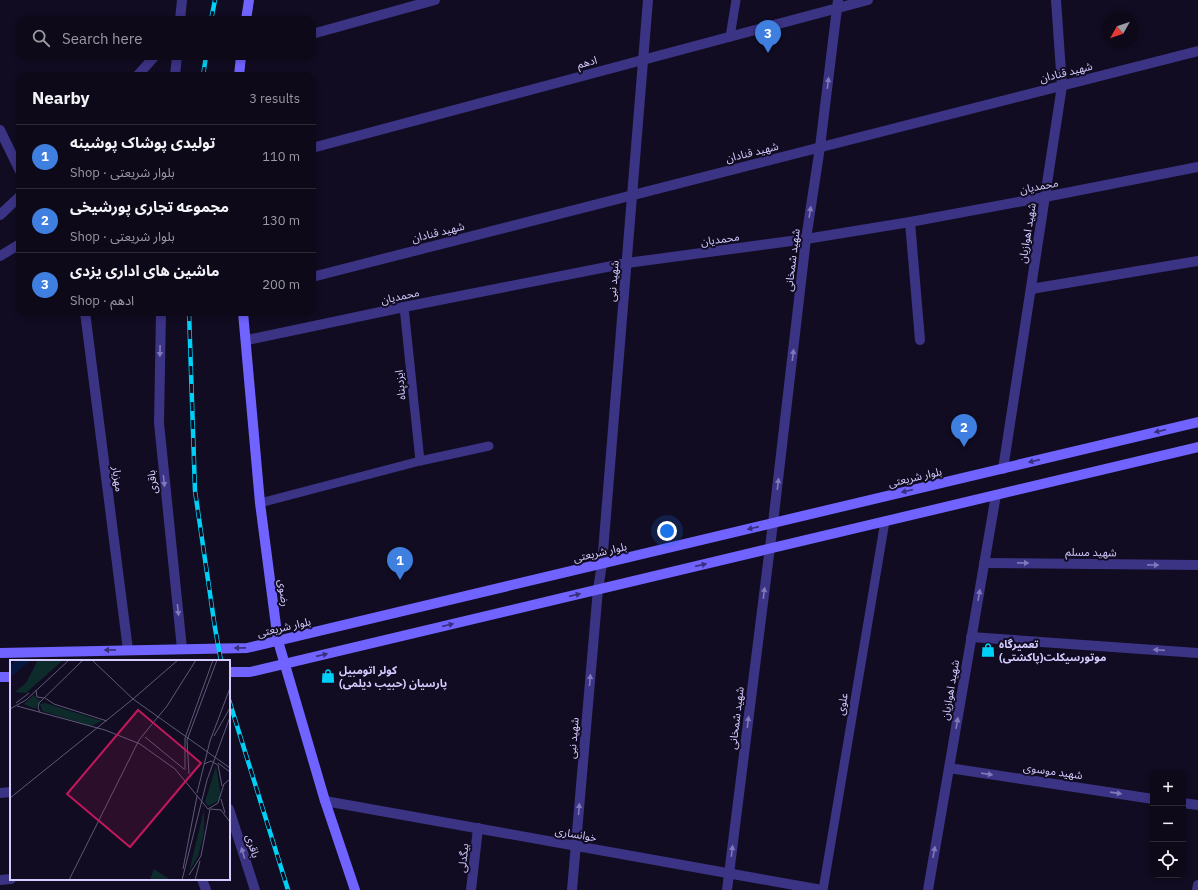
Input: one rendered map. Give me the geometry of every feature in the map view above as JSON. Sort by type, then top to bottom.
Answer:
[{"type":"main road","points":[[247,16],[249,0]]},
{"type":"main road","points":[[239,72],[240,60]]},
{"type":"main road","name":"رضوی","points":[[244,316],[247,340],[260,503],[278,641],[325,801],[355,890]]},
{"type":"main road","name":"بلوار شریعتی","points":[[0,653],[247,648],[1198,422]]},
{"type":"main road","points":[[230,672],[250,672],[1198,447]]},
{"type":"main road","points":[[0,677],[10,676]]},
{"type":"street","points":[[180,16],[182,0]]},
{"type":"street","points":[[316,33],[435,0]]},
{"type":"street","name":"شهید نبی","points":[[572,890],[598,589],[602,564],[648,0]]},
{"type":"street","name":"ادهم","points":[[316,147],[730,37],[838,4],[868,0]]},
{"type":"street","name":"شهید اهوازیان","points":[[1003,468],[1062,86],[1056,0]]},
{"type":"street","name":"شهید شمخانی","points":[[727,890],[773,523],[806,239],[820,147],[838,4]]},
{"type":"street","name":"شهید قنادان","points":[[316,276],[1198,51]]},
{"type":"street","points":[[141,72],[151,60]]},
{"type":"street","points":[[175,72],[177,60]]},
{"type":"street","points":[[0,130],[16,163]]},
{"type":"street","name":"محمدیان","points":[[247,340],[627,263],[806,239],[910,222],[1045,198],[1198,167]]},
{"type":"street","points":[[0,215],[16,200]]},
{"type":"street","points":[[910,222],[920,340]]},
{"type":"street","points":[[0,256],[16,246]]},
{"type":"street","points":[[1031,289],[1198,262]]},
{"type":"street","name":"مهزیار","points":[[86,316],[128,650]]},
{"type":"street","name":"باقری","points":[[161,316],[158,423],[182,649]]},
{"type":"street","name":"شهید اهوازیان","points":[[928,890],[996,495]]},
{"type":"street","name":"شهید مسلم","points":[[984,563],[1198,565]]},
{"type":"street","points":[[972,637],[1198,652]]},
{"type":"street","name":"شهید موسوی","points":[[949,768],[1150,799]]},
{"type":"street","points":[[0,793],[10,792]]},
{"type":"street","name":"خوانساری","points":[[325,801],[823,890]]},
{"type":"street","points":[[1186,803],[1198,805]]},
{"type":"street","name":"باقری","points":[[230,812],[255,890]]},
{"type":"street","name":"بیگدلی","points":[[471,890],[478,828]]},
{"type":"street","points":[[0,880],[10,879]]},
{"type":"street","points":[[202,880],[206,890]]},
{"type":"street","points":[[1197,890],[1198,884]]},
{"type":"lane","points":[[730,37],[736,0]]},
{"type":"lane","name":"ایزدپناه","points":[[404,307],[420,461]]},
{"type":"lane","points":[[260,503],[420,461],[489,446]]},
{"type":"lane","name":"علوی","points":[[823,890],[885,521]]},
{"type":"railway","points":[[212,16],[215,0]]},
{"type":"railway","points":[[204,72],[205,60]]},
{"type":"railway","points":[[189,316],[195,491],[221,660]]},
{"type":"railway","points":[[230,703],[288,890]]},
{"type":"place","name":"ماشین های اداری یزدی","points":[[768,53]]},
{"type":"place","name":"مجموعه تجاری پورشیخی","points":[[964,447]]},
{"type":"place","name":"تولیدی پوشاک پوشینه","points":[[400,580]]},
{"type":"place","name":"تعمیرگاه موتورسیکلت(پاکشتی)","points":[[988,650]]},
{"type":"place","name":"کولر اتومبیل پارسیان (حبیب دیلمی)","points":[[328,676]]}]
